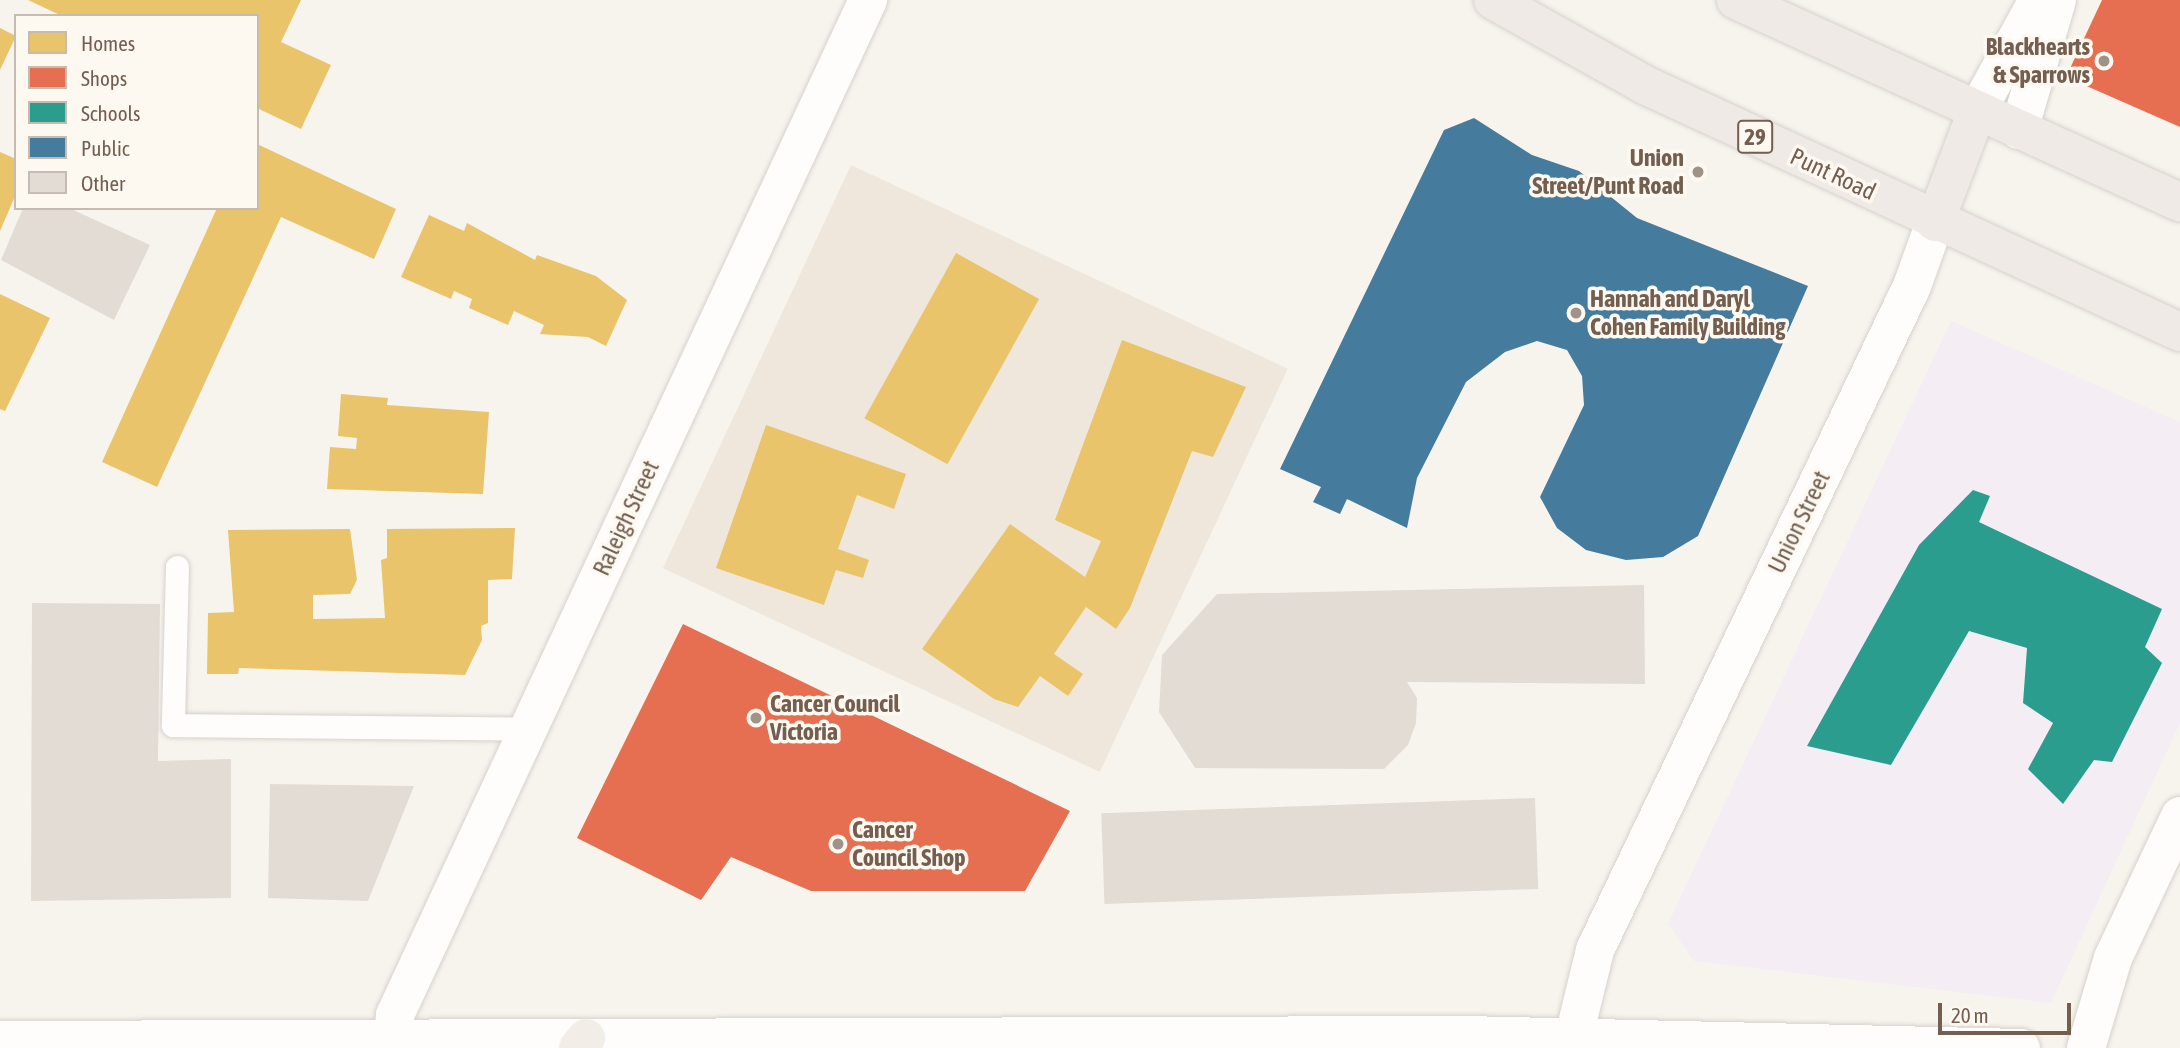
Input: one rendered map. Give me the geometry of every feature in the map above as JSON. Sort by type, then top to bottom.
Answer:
[{"type":"highway","name":"Punt Road","points":[[1493,0],[1647,86],[1936,222],[2180,332]]},
{"type":"highway","points":[[1736,0],[2180,202]]},
{"type":"highway","name":"Union Street","points":[[1936,222],[1977,111]]},
{"type":"street","name":"Raleigh Street","points":[[393,1038],[395,1015],[868,0]]},
{"type":"street","name":"Union Street","points":[[1977,111],[2038,0]]},
{"type":"street","points":[[2019,130],[2057,0]]},
{"type":"street","name":"Union Street","points":[[1572,1042],[1595,950],[1912,286],[1936,222]]},
{"type":"street","points":[[2086,1048],[2113,958],[2180,817]]},
{"type":"street","points":[[0,1040],[393,1038],[582,1043],[1572,1042],[2021,1048]]},
{"type":"lane","points":[[177,567],[173,725],[527,729]]},
{"type":"shaded area","points":[[851,165],[1288,369],[1100,772],[663,568]]},
{"type":"shaded area","points":[[1951,321],[2180,422],[2180,723],[2051,1003],[1694,961],[1668,924]]},
{"type":"building: Homes","points":[[28,0],[301,0],[281,42],[331,65],[301,129],[259,109],[259,14],[58,14]]},
{"type":"building: Homes","points":[[0,28],[14,35],[14,40],[0,70]]},
{"type":"building: Homes","points":[[259,145],[396,209],[374,259],[281,217],[157,487],[102,462],[216,210],[259,210]]},
{"type":"building: Homes","points":[[0,152],[14,158],[14,199],[0,231]]},
{"type":"building: Homes","points":[[429,215],[464,231],[467,223],[535,260],[537,255],[596,276],[627,300],[606,346],[588,337],[540,334],[544,325],[514,311],[508,325],[469,308],[472,299],[454,291],[451,299],[401,277]]},
{"type":"building: Homes","points":[[956,253],[1039,299],[947,464],[864,418]]},
{"type":"building: Homes","points":[[0,294],[50,318],[5,411],[0,409]]},
{"type":"building: Homes","points":[[1122,340],[1246,387],[1213,457],[1192,451],[1130,608],[1116,629],[1086,607],[1054,654],[1083,674],[1068,696],[1040,676],[1018,707],[994,699],[922,649],[1010,524],[1085,577],[1101,541],[1055,520]]},
{"type":"building: Homes","points":[[341,394],[388,398],[387,405],[489,412],[483,494],[327,489],[330,447],[356,449],[357,438],[338,436]]},
{"type":"building: Homes","points":[[766,425],[906,474],[894,509],[857,495],[838,549],[869,560],[863,578],[836,570],[824,605],[716,568]]},
{"type":"building: Homes","points":[[515,528],[512,579],[488,580],[488,623],[481,626],[482,640],[465,675],[239,668],[238,674],[207,674],[208,613],[234,612],[228,530],[350,529],[357,580],[350,594],[313,595],[313,619],[385,618],[381,560],[387,558],[387,529]]},
{"type":"building: Shops","points":[[2102,0],[2180,0],[2180,127],[2066,77]]},
{"type":"building: Shops","name":"Cancer Council Victoria","points":[[683,624],[1070,811],[1025,891],[811,891],[731,857],[701,900],[577,838]]},
{"type":"building: Schools","points":[[1973,490],[1990,496],[1979,522],[2162,609],[2145,647],[2162,663],[2112,762],[2094,760],[2063,804],[2028,769],[2053,723],[2023,703],[2027,648],[1969,631],[1891,765],[1807,746],[1919,545]]},
{"type":"building: Public","name":"Hannah and Daryl Cohen Family Building","points":[[1474,118],[1532,155],[1579,171],[1637,218],[1808,286],[1698,536],[1663,557],[1626,560],[1586,550],[1557,528],[1540,497],[1584,405],[1582,376],[1567,350],[1537,341],[1505,352],[1466,382],[1417,478],[1407,528],[1347,499],[1340,514],[1313,502],[1321,487],[1280,469],[1444,130]]},
{"type":"building: Other","points":[[22,210],[73,210],[150,245],[114,320],[1,260]]},
{"type":"building: Other","points":[[1644,585],[1645,684],[1407,682],[1417,698],[1416,723],[1408,745],[1384,769],[1195,768],[1159,712],[1162,655],[1217,594]]},
{"type":"building: Other","points":[[32,603],[160,604],[158,761],[231,759],[231,898],[31,901]]},
{"type":"building: Other","points":[[270,784],[414,786],[368,901],[268,898]]},
{"type":"building: Other","points":[[1535,798],[1538,889],[1104,904],[1101,813]]},
{"type":"place","name":"Blackhearts & Sparrows","points":[[2104,61]]},
{"type":"place","name":"Union Street/Punt Road","points":[[1698,172]]},
{"type":"place","name":"Hannah and Daryl Cohen Family Building","points":[[1576,313]]},
{"type":"place","name":"Cancer Council Victoria","points":[[756,718]]},
{"type":"place","name":"Cancer Council Shop","points":[[838,844]]}]
